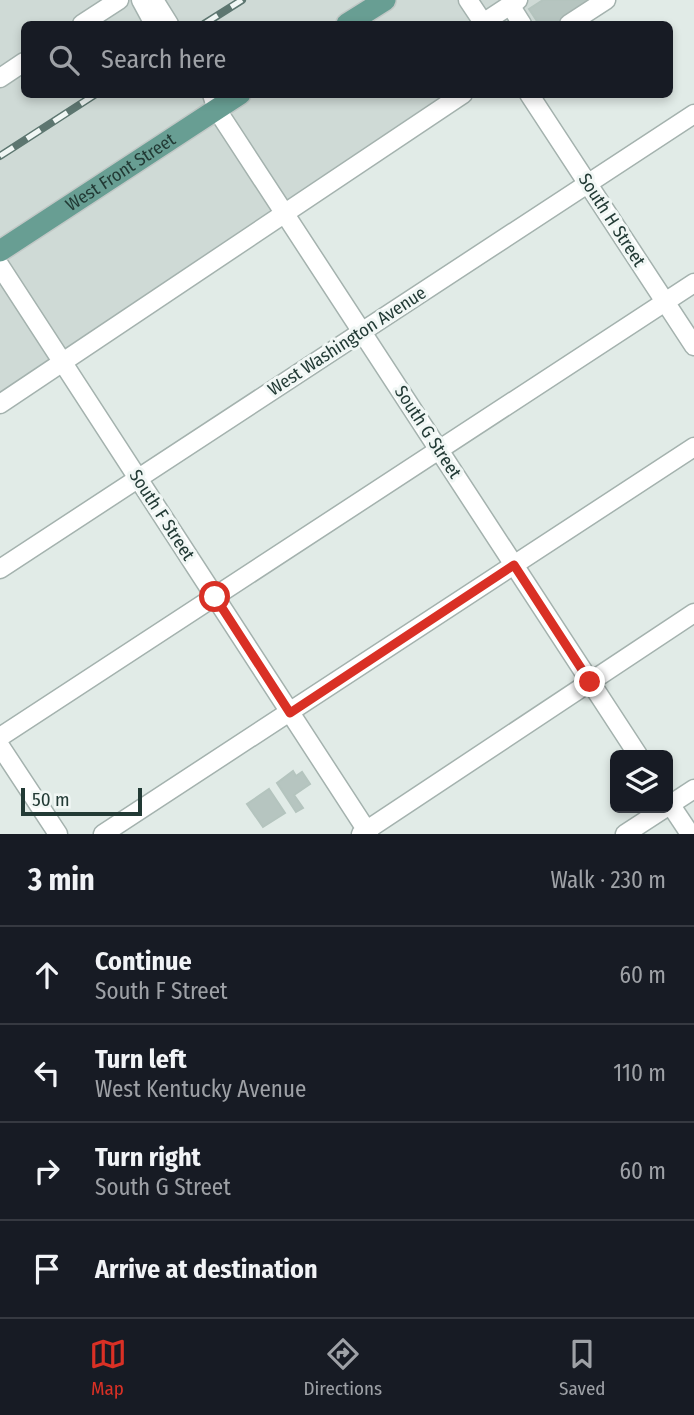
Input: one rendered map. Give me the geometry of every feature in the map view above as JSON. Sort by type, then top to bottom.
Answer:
[{"type":"main road","points":[[352,21],[385,0]]},
{"type":"main road","name":"West Front Street","points":[[0,251],[215,102]]},
{"type":"street","points":[[87,21],[119,0]]},
{"type":"street","points":[[141,0],[152,21]]},
{"type":"street","points":[[154,0],[167,21]]},
{"type":"street","points":[[468,0],[481,21]]},
{"type":"street","points":[[574,21],[606,0]]},
{"type":"street","points":[[487,21],[514,2],[521,21]]},
{"type":"street","points":[[0,78],[21,64]]},
{"type":"street","points":[[0,404],[457,98]]},
{"type":"street","name":"South H Street","points":[[533,98],[694,346]]},
{"type":"street","name":"South G Street","points":[[215,102],[285,214],[635,750]]},
{"type":"street","name":"West Washington Avenue","points":[[0,569],[694,114]]},
{"type":"street","name":"South F Street","points":[[0,266],[366,833]]},
{"type":"street","points":[[0,737],[694,283]]},
{"type":"street","points":[[103,834],[694,447]]},
{"type":"street","points":[[366,833],[694,613]]},
{"type":"street","points":[[0,746],[58,834]]},
{"type":"street","points":[[673,802],[694,789]]},
{"type":"street","points":[[673,812],[690,834]]},
{"type":"street","points":[[625,834],[656,813]]},
{"type":"shaded area","points":[[0,0],[615,0],[583,21],[21,21],[21,98],[466,98],[0,402]]},
{"type":"building","points":[[543,0],[585,0],[588,5],[564,21],[537,21],[529,9]]},
{"type":"building","points":[[293,771],[296,776],[302,772],[310,784],[294,795],[303,808],[296,812],[277,783]]},
{"type":"building","points":[[269,789],[285,813],[263,827],[247,804]]},
{"type":"railway","points":[[209,21],[242,0]]},
{"type":"railway","points":[[0,156],[90,98]]},
{"type":"route","points":[[215,597],[290,713],[514,565],[590,682]]}]
